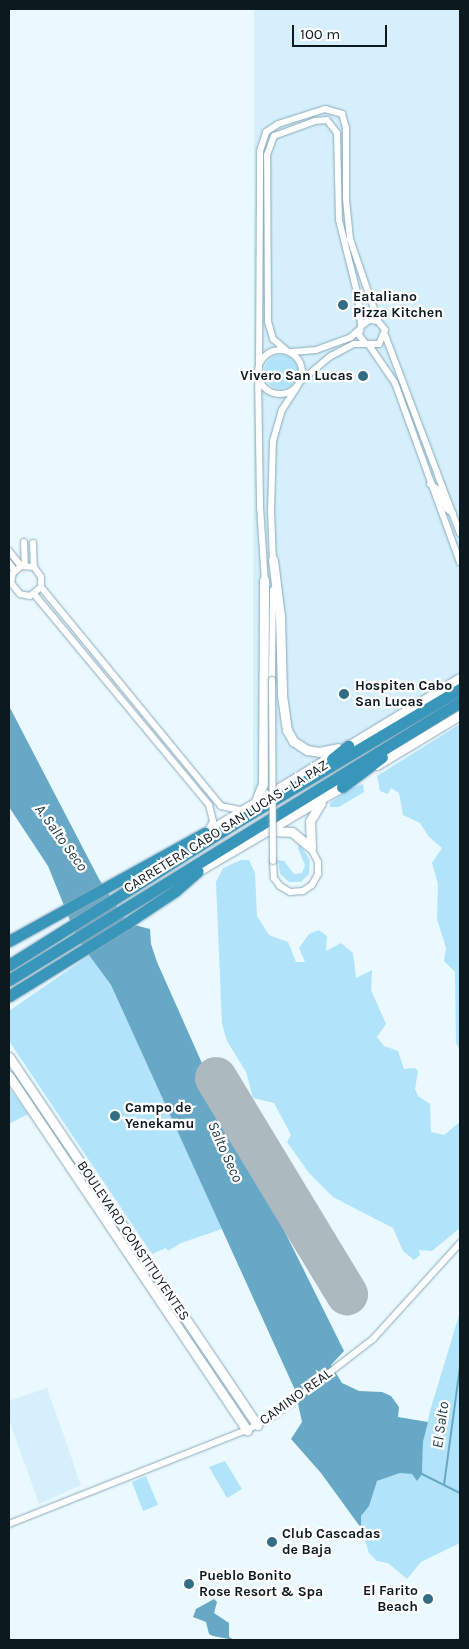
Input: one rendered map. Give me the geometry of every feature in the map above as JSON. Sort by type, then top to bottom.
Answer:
[{"type":"highway","name":"CARRETERA CABO SAN LUCAS - LA PAZ","points":[[9,965],[46,940],[460,688]]},
{"type":"highway","name":"CARRETERA CABO SAN LUCAS - LA PAZ","points":[[9,980],[52,951],[460,702]]},
{"type":"highway","points":[[342,787],[433,719]]},
{"type":"highway","points":[[307,781],[348,746]]},
{"type":"highway","points":[[186,855],[206,832]]},
{"type":"highway","points":[[9,941],[206,832]]},
{"type":"highway","points":[[160,885],[198,871]]},
{"type":"highway","points":[[9,996],[127,924],[175,891],[198,871]]},
{"type":"highway","points":[[9,959],[35,947]]},
{"type":"highway","points":[[9,989],[36,961]]},
{"type":"main road","points":[[273,560],[280,616],[283,714],[289,736],[298,745],[313,752],[348,746]]},
{"type":"main road","points":[[252,804],[261,794],[263,784],[264,580]]},
{"type":"main road","points":[[206,832],[460,678]]},
{"type":"main road","points":[[198,871],[460,715]]},
{"type":"main road","points":[[311,848],[310,818],[329,794]]},
{"type":"main road","points":[[266,832],[292,832],[311,848]]},
{"type":"main road","name":"BOULEVARD CONSTITUYENTES","points":[[9,1057],[257,1425]]},
{"type":"main road","name":"BOULEVARD CONSTITUYENTES","points":[[9,1076],[247,1430]]},
{"type":"street","points":[[272,625],[264,580],[260,506],[258,375],[260,151],[266,132],[278,124],[325,109],[342,114],[346,128],[348,228],[378,321],[384,327],[385,335],[460,533]]},
{"type":"street","points":[[311,848],[317,860],[318,871],[314,883],[303,891],[290,892],[280,886],[274,878],[273,861],[273,560],[271,511],[273,441],[280,415],[298,385],[301,364],[273,339],[268,322],[267,155],[274,136],[315,121],[332,123],[337,133],[339,220],[358,296],[360,337],[368,344],[395,383],[460,563]]},
{"type":"street","points":[[259,368],[270,352],[316,350],[351,337],[369,320],[378,321]]},
{"type":"street","points":[[258,375],[265,388],[275,393],[288,393],[331,356],[354,344],[379,344],[385,335]]},
{"type":"street","points":[[430,484],[437,489],[447,509],[453,513]]},
{"type":"street","points":[[23,566],[24,542]]},
{"type":"street","points":[[33,543],[34,567],[41,577],[41,587],[223,808],[244,809]]},
{"type":"street","points":[[9,551],[23,566]]},
{"type":"street","points":[[9,563],[15,571]]},
{"type":"street","points":[[34,567],[23,566],[15,571],[12,583],[16,592],[25,596],[34,594],[41,587]]},
{"type":"street","points":[[34,594],[209,805],[213,821],[206,832]]},
{"type":"street","points":[[63,630],[70,622]]},
{"type":"street","points":[[132,713],[139,708]]},
{"type":"street","name":"CAMINO REAL","points":[[9,1524],[257,1425],[372,1339],[460,1244]]},
{"type":"shaded area","points":[[254,9],[460,9],[460,673],[253,798]]},
{"type":"shaded area","points":[[281,355],[288,356],[293,360],[297,365],[297,379],[293,384],[288,388],[281,389],[274,388],[269,384],[265,379],[264,372],[265,365],[269,360],[274,356]]},
{"type":"shaded area","points":[[460,724],[460,1050],[456,1043],[455,972],[444,961],[446,948],[437,919],[438,884],[432,863],[442,848],[429,837],[420,823],[403,815],[399,793],[391,788],[388,794],[380,791],[377,776]]},
{"type":"shaded area","points":[[363,784],[364,792],[339,807],[330,807],[330,803],[349,789]]},
{"type":"shaded area","points":[[299,843],[310,860],[309,874],[301,882],[289,882],[280,874],[278,860],[284,861],[294,874],[302,873],[305,865],[298,849]]},
{"type":"shaded area","points":[[241,860],[249,860],[255,873],[257,916],[269,935],[288,942],[296,962],[305,962],[299,948],[309,934],[319,930],[327,936],[326,951],[341,943],[353,953],[356,978],[372,970],[371,990],[386,1024],[377,1037],[384,1046],[398,1051],[404,1069],[415,1068],[418,1071],[415,1089],[418,1096],[430,1104],[431,1132],[444,1135],[460,1122],[460,1228],[432,1251],[419,1250],[420,1255],[414,1260],[403,1251],[393,1228],[333,1197],[309,1173],[287,1142],[291,1135],[274,1103],[253,1098],[246,1072],[227,1041],[222,1024],[216,882],[223,868]]},
{"type":"shaded area","name":"Campo de Yenekamu","points":[[90,955],[111,985],[222,1229],[181,1243],[168,1251],[166,1248],[152,1254],[9,1041],[9,1011]]},
{"type":"shaded area","points":[[9,1087],[28,1114],[9,1124]]},
{"type":"shaded area","points":[[460,1312],[460,1543],[421,1562],[407,1579],[388,1563],[377,1561],[369,1553],[361,1528],[361,1516],[377,1481],[400,1473],[422,1474],[423,1442],[430,1411]]},
{"type":"shaded area","points":[[47,1388],[81,1485],[39,1504],[9,1420],[9,1401]]},
{"type":"shaded area","points":[[225,1461],[242,1489],[227,1498],[209,1467]]},
{"type":"shaded area","points":[[146,1476],[158,1505],[143,1511],[132,1482]]},
{"type":"water","name":"A. Salto Seco","points":[[9,706],[99,879],[127,923],[150,929],[151,944],[157,962],[209,1079],[344,1351],[331,1365],[342,1383],[359,1391],[382,1392],[391,1396],[399,1407],[398,1417],[428,1422],[423,1442],[422,1474],[417,1481],[412,1474],[400,1473],[377,1481],[369,1506],[361,1516],[361,1528],[321,1473],[291,1439],[302,1422],[295,1390],[111,985],[78,940],[48,866],[9,807]]},
{"type":"water","points":[[214,1599],[217,1602],[214,1613],[229,1623],[229,1637],[234,1640],[209,1634],[206,1622],[193,1617],[196,1609]]},
{"type":"waterway","name":"El Salto","points":[[444,1485],[460,1367]]},
{"type":"waterway","name":"Salto Seco","points":[[422,1474],[460,1493]]},
{"type":"runway","points":[[216,1078],[347,1294]]},
{"type":"place","name":"Eataliano Pizza Kitchen","points":[[343,305]]},
{"type":"place","name":"Vivero San Lucas","points":[[363,376]]},
{"type":"place","name":"Hospiten Cabo San Lucas","points":[[344,694]]},
{"type":"place","name":"Campo de Yenekamu","points":[[115,1116]]},
{"type":"place","name":"Club Cascadas de Baja","points":[[272,1542]]},
{"type":"place","name":"Pueblo Bonito Rose Resort & Spa","points":[[189,1584]]},
{"type":"place","name":"El Farito Beach","points":[[428,1599]]}]
